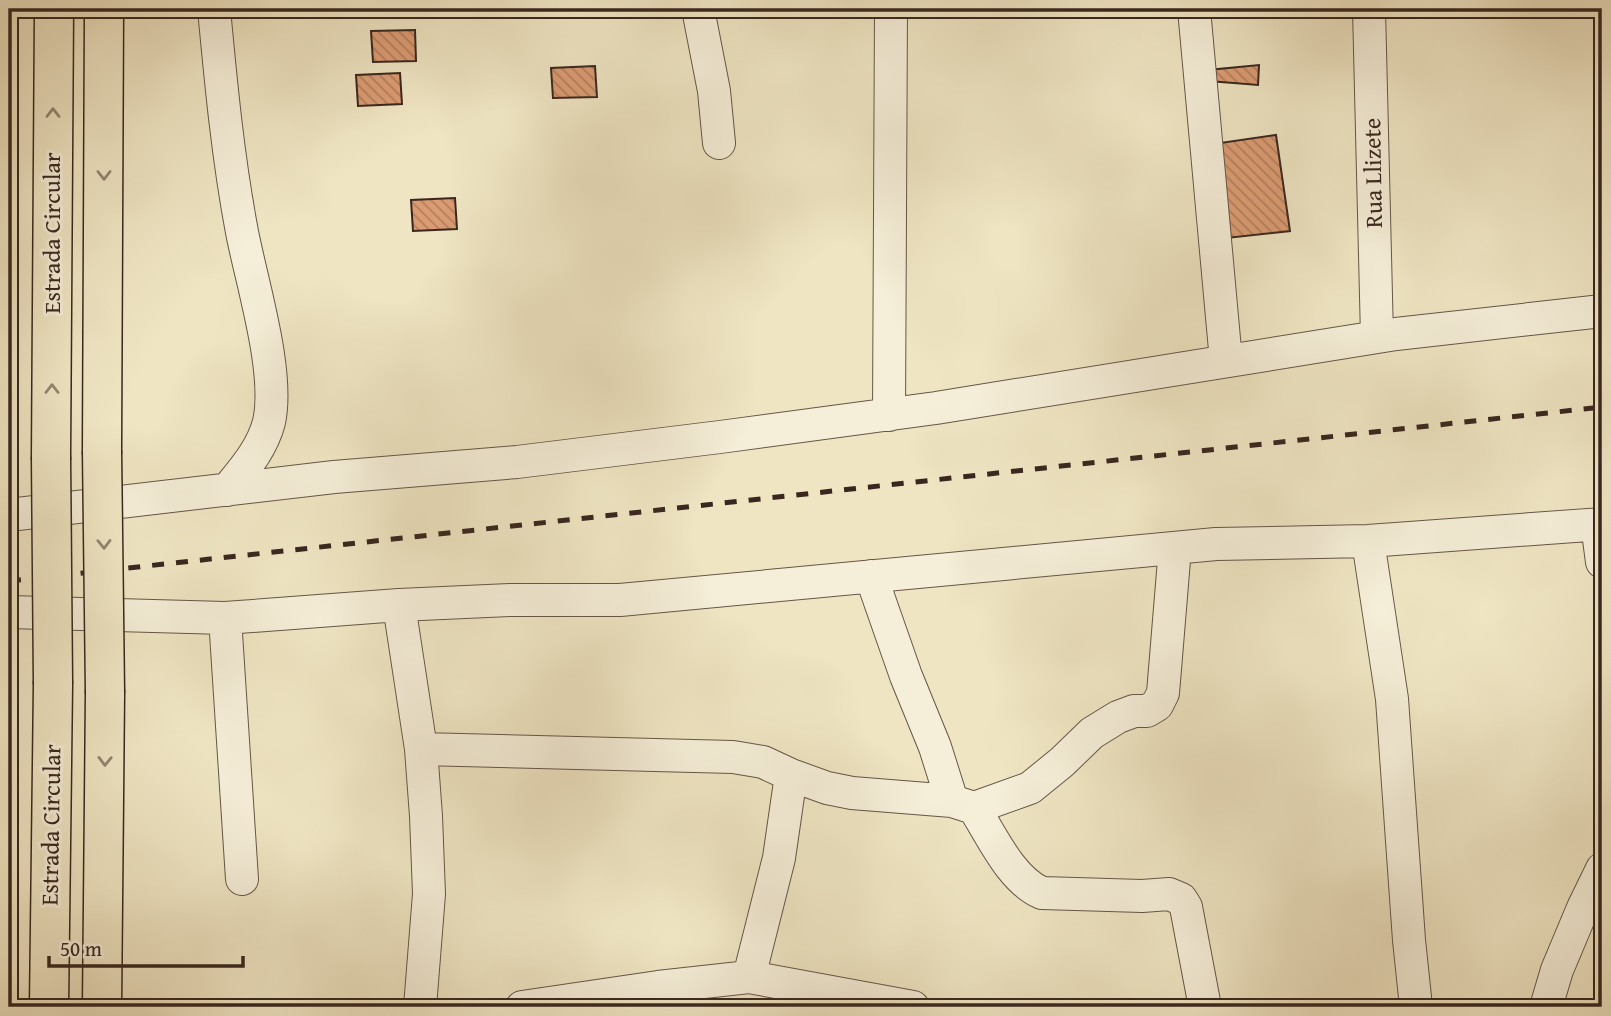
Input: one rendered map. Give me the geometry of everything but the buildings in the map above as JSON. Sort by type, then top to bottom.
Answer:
[{"type":"main road","name":"Estrada Circular","points":[[49,1007],[53,684],[51,457],[54,9]]},
{"type":"main road","name":"Estrada Circular","points":[[102,1007],[105,693],[102,451],[104,9]]},
{"type":"street","points":[[215,9],[221,91],[232,172],[271,378],[269,422],[265,433],[256,455],[227,490]]},
{"type":"street","points":[[698,9],[714,91],[719,143]]},
{"type":"street","points":[[889,415],[891,9]]},
{"type":"street","points":[[1194,9],[1226,361]]},
{"type":"street","name":"Rua Llizete","points":[[1369,9],[1377,337]]},
{"type":"street","points":[[9,515],[334,477],[517,462],[889,415],[1377,337],[1602,310]]},
{"type":"street","points":[[9,612],[225,618],[399,605],[510,600],[620,600],[1216,544],[1368,541],[1600,524],[1602,562]]},
{"type":"street","points":[[1368,541],[1392,699],[1416,1007]]},
{"type":"street","points":[[421,749],[733,757],[763,762],[827,788],[963,805],[1030,788],[1093,733],[1118,717],[1134,711],[1147,711],[1157,705],[1163,693],[1175,548]]},
{"type":"street","points":[[871,576],[906,676],[935,747],[963,805],[1018,876],[1030,888],[1042,893],[1142,896],[1169,894],[1181,899],[1186,908],[1205,1007]]},
{"type":"street","points":[[399,605],[421,749],[429,894],[420,1007]]},
{"type":"street","points":[[225,618],[242,879]]},
{"type":"street","points":[[748,977],[779,858],[791,775]]},
{"type":"street","points":[[1546,1007],[1583,908],[1602,869]]},
{"type":"street","points":[[522,1007],[660,997],[748,977],[843,1001],[914,1007]]},
{"type":"railway","points":[[9,581],[1602,407]]}]
